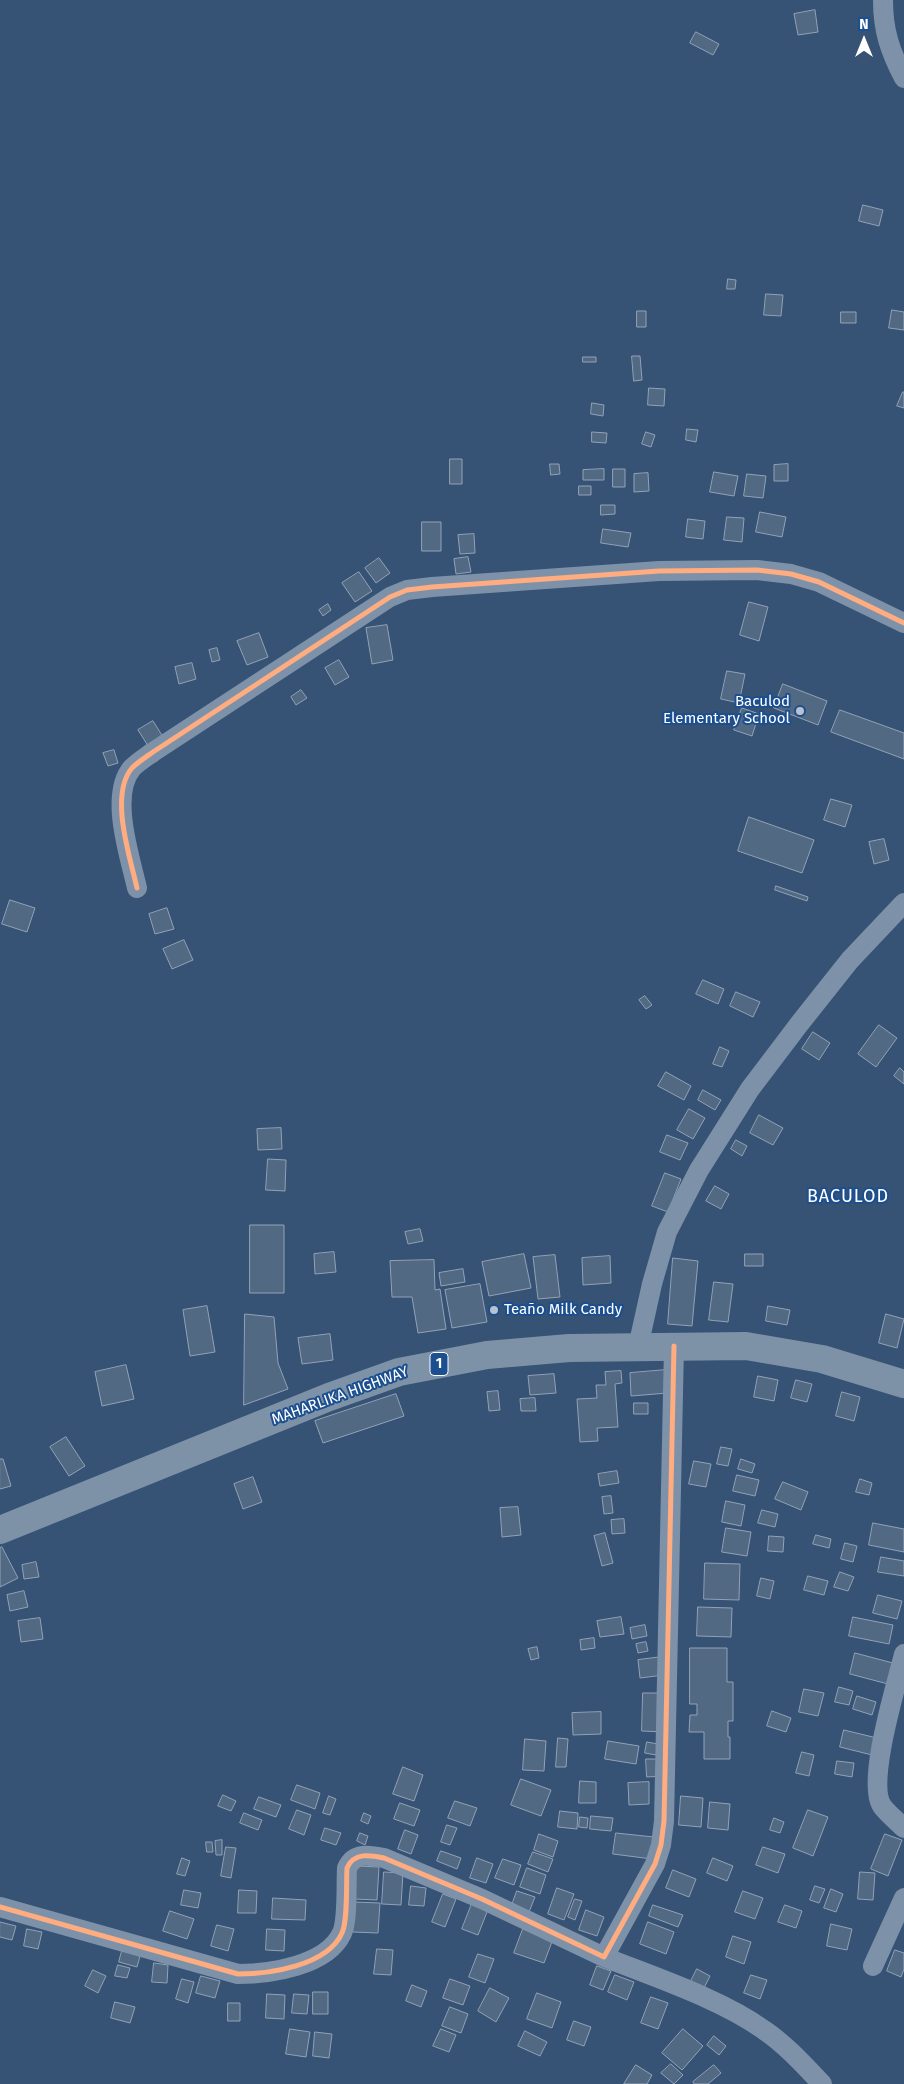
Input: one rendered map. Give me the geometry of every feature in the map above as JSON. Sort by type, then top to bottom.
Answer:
[{"type":"highway","name":"MAHARLIKA HIGHWAY","points":[[0,1530],[329,1397],[399,1372],[487,1355],[569,1348],[746,1346],[822,1359],[904,1384]]},
{"type":"street","points":[[883,0],[883,23],[889,46],[904,78]]},
{"type":"street","points":[[137,888],[124,827],[121,796],[125,781],[132,769],[153,752],[390,597],[407,590],[622,573],[757,570],[791,574],[819,582],[904,623]]},
{"type":"street","points":[[638,1347],[652,1284],[667,1232],[699,1170],[750,1089],[800,1023],[850,960],[904,904]]},
{"type":"street","points":[[604,1957],[655,1864],[661,1845],[664,1821],[674,1346]]},
{"type":"street","points":[[904,1654],[886,1726],[877,1781],[877,1792],[882,1805],[904,1828]]},
{"type":"street","points":[[0,1908],[238,1974],[262,1974],[308,1961],[325,1952],[336,1943],[342,1932],[347,1868],[350,1861],[367,1855],[384,1858],[482,1899],[604,1957],[718,2004],[763,2029],[792,2053],[822,2084]]},
{"type":"street","points":[[873,1966],[904,1898]]},
{"type":"building","points":[[815,10],[818,32],[798,35],[794,14]]},
{"type":"building","points":[[696,32],[719,44],[713,55],[690,43]]},
{"type":"building","points":[[863,205],[883,210],[879,226],[859,221]]},
{"type":"building","points":[[728,279],[736,280],[735,289],[727,289]]},
{"type":"building","points":[[766,294],[783,295],[781,316],[764,315]]},
{"type":"building","points":[[892,310],[904,312],[904,330],[889,328]]},
{"type":"building","points":[[637,311],[646,311],[646,327],[637,327]]},
{"type":"building","points":[[841,312],[856,312],[856,323],[841,323]]},
{"type":"building","points":[[632,356],[640,356],[642,380],[634,381]]},
{"type":"building","points":[[583,357],[596,357],[596,362],[583,362]]},
{"type":"building","points":[[649,388],[665,389],[664,406],[648,405]]},
{"type":"building","points":[[904,392],[904,408],[897,406]]},
{"type":"building","points":[[592,403],[604,405],[603,416],[591,414]]},
{"type":"building","points":[[687,429],[698,430],[696,442],[686,440]]},
{"type":"building","points":[[592,432],[607,433],[606,443],[592,442]]},
{"type":"building","points":[[646,432],[655,435],[651,447],[642,444]]},
{"type":"building","points":[[450,459],[462,459],[462,484],[450,484]]},
{"type":"building","points":[[550,464],[559,464],[560,474],[551,475]]},
{"type":"building","points":[[788,464],[788,481],[774,481],[774,465]]},
{"type":"building","points":[[604,469],[604,480],[583,480],[583,470]]},
{"type":"building","points":[[613,469],[625,469],[625,487],[613,487]]},
{"type":"building","points":[[714,472],[738,476],[734,496],[710,492]]},
{"type":"building","points":[[648,473],[649,491],[634,492],[634,474]]},
{"type":"building","points":[[747,474],[766,476],[763,498],[744,496]]},
{"type":"building","points":[[579,486],[591,486],[591,495],[579,495]]},
{"type":"building","points":[[601,505],[615,505],[615,514],[601,515]]},
{"type":"building","points":[[760,512],[786,517],[782,537],[756,532]]},
{"type":"building","points":[[727,517],[744,518],[742,542],[724,540]]},
{"type":"building","points":[[688,519],[705,521],[703,539],[686,537]]},
{"type":"building","points":[[422,522],[441,522],[441,551],[422,551]]},
{"type":"building","points":[[603,529],[631,533],[628,547],[601,543]]},
{"type":"building","points":[[474,534],[475,553],[460,554],[458,535]]},
{"type":"building","points":[[468,557],[471,572],[456,574],[454,559]]},
{"type":"building","points":[[379,558],[390,573],[376,583],[365,568]]},
{"type":"building","points":[[359,572],[372,591],[355,602],[342,583]]},
{"type":"building","points":[[749,602],[768,607],[759,641],[740,635]]},
{"type":"building","points":[[328,604],[331,610],[323,616],[319,610]]},
{"type":"building","points":[[387,625],[393,660],[372,664],[366,628]]},
{"type":"building","points":[[259,633],[268,657],[247,665],[237,641]]},
{"type":"building","points":[[217,648],[220,660],[212,662],[209,650]]},
{"type":"building","points":[[339,660],[349,677],[335,685],[325,668]]},
{"type":"building","points":[[192,663],[196,679],[179,684],[175,667]]},
{"type":"building","points":[[727,671],[745,674],[739,703],[721,699]]},
{"type":"building","points":[[783,684],[827,701],[818,725],[774,708]]},
{"type":"building","points":[[301,690],[307,698],[296,705],[291,697]]},
{"type":"building","points":[[742,708],[759,714],[752,736],[734,730]]},
{"type":"building","points":[[840,710],[904,733],[904,759],[831,732]]},
{"type":"building","points":[[153,721],[165,740],[150,749],[138,730]]},
{"type":"building","points":[[114,750],[118,763],[108,766],[103,753]]},
{"type":"building","points":[[831,799],[852,805],[845,827],[824,820]]},
{"type":"building","points":[[749,817],[814,840],[802,873],[738,851]]},
{"type":"building","points":[[884,839],[889,860],[874,864],[869,842]]},
{"type":"building","points":[[776,886],[808,897],[807,901],[775,890]]},
{"type":"building","points":[[10,900],[35,908],[27,932],[2,924]]},
{"type":"building","points":[[167,908],[174,929],[155,934],[149,914]]},
{"type":"building","points":[[184,940],[193,960],[172,969],[163,949]]},
{"type":"building","points":[[703,980],[724,989],[718,1004],[696,994]]},
{"type":"building","points":[[736,992],[760,1002],[753,1017],[730,1006]]},
{"type":"building","points":[[645,996],[652,1005],[646,1009],[639,1000]]},
{"type":"building","points":[[879,1025],[897,1038],[876,1067],[858,1054]]},
{"type":"building","points":[[813,1032],[830,1043],[819,1060],[802,1049]]},
{"type":"building","points":[[720,1047],[729,1051],[722,1067],[713,1064]]},
{"type":"building","points":[[900,1068],[904,1072],[904,1084],[894,1076]]},
{"type":"building","points":[[666,1072],[691,1086],[684,1100],[658,1086]]},
{"type":"building","points":[[703,1090],[721,1100],[715,1110],[698,1100]]},
{"type":"building","points":[[689,1109],[705,1118],[693,1139],[677,1130]]},
{"type":"building","points":[[759,1115],[783,1128],[773,1145],[750,1133]]},
{"type":"building","points":[[281,1128],[282,1149],[258,1150],[257,1129]]},
{"type":"building","points":[[667,1135],[688,1143],[680,1160],[660,1152]]},
{"type":"building","points":[[736,1140],[747,1146],[742,1156],[731,1149]]},
{"type":"building","points":[[268,1159],[286,1160],[285,1191],[266,1190]]},
{"type":"building","points":[[665,1173],[681,1179],[668,1212],[652,1206]]},
{"type":"building","points":[[715,1186],[729,1194],[721,1209],[706,1201]]},
{"type":"building","points":[[250,1225],[284,1225],[284,1293],[250,1293]]},
{"type":"building","points":[[420,1229],[423,1241],[408,1244],[405,1232]]},
{"type":"building","points":[[334,1252],[336,1272],[315,1274],[314,1254]]},
{"type":"building","points":[[524,1254],[531,1288],[489,1296],[482,1262]]},
{"type":"building","points":[[745,1254],[763,1254],[763,1266],[745,1266]]},
{"type":"building","points":[[555,1255],[560,1297],[538,1299],[533,1257]]},
{"type":"building","points":[[610,1256],[611,1283],[583,1285],[582,1258]]},
{"type":"building","points":[[673,1258],[698,1261],[692,1326],[668,1324]]},
{"type":"building","points":[[434,1260],[435,1290],[440,1289],[446,1329],[418,1333],[412,1297],[392,1297],[390,1261]]},
{"type":"building","points":[[463,1269],[465,1282],[441,1286],[439,1273]]},
{"type":"building","points":[[714,1282],[733,1284],[728,1322],[709,1320]]},
{"type":"building","points":[[480,1284],[487,1322],[452,1328],[445,1290]]},
{"type":"building","points":[[207,1306],[215,1352],[190,1356],[183,1310]]},
{"type":"building","points":[[768,1306],[790,1310],[787,1325],[766,1321]]},
{"type":"building","points":[[245,1314],[274,1317],[278,1363],[288,1389],[244,1405]]},
{"type":"building","points":[[886,1314],[904,1319],[897,1348],[879,1343]]},
{"type":"building","points":[[330,1334],[333,1360],[302,1364],[298,1338]]},
{"type":"building","points":[[126,1365],[134,1399],[102,1406],[95,1372]]},
{"type":"building","points":[[666,1370],[668,1393],[631,1396],[630,1373]]},
{"type":"building","points":[[621,1371],[622,1383],[615,1384],[618,1427],[597,1428],[598,1441],[580,1442],[577,1399],[597,1398],[596,1385],[606,1385],[605,1372]]},
{"type":"building","points":[[554,1374],[556,1393],[530,1395],[528,1376]]},
{"type":"building","points":[[758,1376],[778,1380],[774,1401],[754,1397]]},
{"type":"building","points":[[796,1380],[812,1384],[807,1402],[791,1398]]},
{"type":"building","points":[[498,1391],[500,1410],[489,1411],[487,1392]]},
{"type":"building","points":[[842,1392],[860,1397],[854,1421],[836,1416]]},
{"type":"building","points":[[396,1394],[404,1416],[323,1443],[315,1421]]},
{"type":"building","points":[[535,1398],[536,1411],[521,1411],[520,1399]]},
{"type":"building","points":[[634,1403],[648,1403],[648,1414],[634,1414]]},
{"type":"building","points":[[66,1437],[85,1466],[69,1476],[50,1447]]},
{"type":"building","points":[[721,1447],[732,1449],[728,1466],[717,1464]]},
{"type":"building","points":[[0,1459],[3,1459],[11,1486],[0,1489]]},
{"type":"building","points":[[741,1459],[755,1464],[752,1473],[738,1469]]},
{"type":"building","points":[[694,1461],[711,1464],[706,1487],[689,1484]]},
{"type":"building","points":[[617,1471],[619,1483],[600,1486],[598,1474]]},
{"type":"building","points":[[737,1475],[759,1480],[755,1496],[733,1491]]},
{"type":"building","points":[[253,1477],[262,1502],[243,1509],[234,1484]]},
{"type":"building","points":[[860,1479],[872,1483],[869,1495],[856,1492]]},
{"type":"building","points":[[783,1482],[808,1492],[801,1510],[775,1499]]},
{"type":"building","points":[[611,1496],[613,1513],[604,1514],[602,1497]]},
{"type":"building","points":[[726,1501],[745,1505],[741,1526],[722,1522]]},
{"type":"building","points":[[518,1507],[521,1535],[502,1537],[500,1508]]},
{"type":"building","points":[[762,1510],[778,1514],[775,1527],[758,1523]]},
{"type":"building","points":[[624,1519],[625,1533],[612,1534],[611,1520]]},
{"type":"building","points":[[873,1523],[904,1529],[904,1552],[869,1545]]},
{"type":"building","points":[[726,1528],[751,1532],[747,1556],[722,1552]]},
{"type":"building","points":[[605,1533],[613,1563],[602,1566],[594,1536]]},
{"type":"building","points":[[816,1535],[831,1539],[829,1548],[813,1544]]},
{"type":"building","points":[[769,1536],[784,1537],[783,1552],[768,1551]]},
{"type":"building","points":[[845,1543],[857,1546],[853,1562],[841,1559]]},
{"type":"building","points":[[2,1547],[18,1578],[0,1587],[0,1548]]},
{"type":"building","points":[[881,1557],[904,1561],[904,1576],[878,1572]]},
{"type":"building","points":[[36,1562],[39,1577],[24,1579],[22,1565]]},
{"type":"building","points":[[705,1563],[740,1564],[739,1600],[704,1599]]},
{"type":"building","points":[[840,1572],[854,1577],[848,1591],[834,1587]]},
{"type":"building","points":[[808,1576],[828,1581],[824,1595],[804,1590]]},
{"type":"building","points":[[761,1578],[774,1581],[770,1599],[757,1596]]},
{"type":"building","points":[[24,1591],[28,1607],[10,1611],[7,1595]]},
{"type":"building","points":[[878,1595],[902,1601],[897,1619],[873,1613]]},
{"type":"building","points":[[698,1607],[732,1608],[731,1637],[697,1636]]},
{"type":"building","points":[[621,1617],[624,1634],[600,1637],[597,1621]]},
{"type":"building","points":[[853,1617],[893,1625],[889,1644],[849,1636]]},
{"type":"building","points":[[40,1618],[43,1639],[21,1642],[18,1621]]},
{"type":"building","points":[[645,1625],[647,1636],[632,1639],[630,1628]]},
{"type":"building","points":[[594,1638],[595,1648],[581,1650],[580,1640]]},
{"type":"building","points":[[646,1642],[648,1651],[638,1653],[636,1644]]},
{"type":"building","points":[[537,1647],[539,1658],[531,1660],[528,1649]]},
{"type":"building","points":[[690,1648],[727,1648],[727,1682],[733,1682],[733,1721],[728,1721],[730,1759],[704,1759],[704,1732],[689,1732],[690,1715],[697,1715],[697,1704],[690,1704]]},
{"type":"building","points":[[855,1653],[893,1663],[888,1684],[850,1674]]},
{"type":"building","points":[[662,1657],[664,1675],[640,1678],[638,1660]]},
{"type":"building","points":[[839,1687],[853,1691],[849,1705],[835,1702]]},
{"type":"building","points":[[804,1689],[824,1693],[818,1716],[799,1712]]},
{"type":"building","points":[[643,1693],[664,1693],[663,1732],[642,1731]]},
{"type":"building","points":[[857,1696],[876,1702],[872,1715],[853,1709]]},
{"type":"building","points":[[772,1711],[791,1718],[786,1732],[767,1726]]},
{"type":"building","points":[[601,1712],[601,1734],[573,1735],[572,1713]]},
{"type":"building","points":[[844,1730],[881,1739],[876,1756],[840,1747]]},
{"type":"building","points":[[558,1738],[568,1739],[566,1767],[556,1767]]},
{"type":"building","points":[[525,1739],[546,1741],[544,1771],[523,1770]]},
{"type":"building","points":[[608,1741],[639,1746],[636,1764],[605,1759]]},
{"type":"building","points":[[647,1742],[658,1744],[656,1755],[645,1753]]},
{"type":"building","points":[[802,1752],[814,1755],[809,1776],[796,1773]]},
{"type":"building","points":[[646,1759],[664,1759],[664,1776],[647,1777]]},
{"type":"building","points":[[837,1761],[854,1763],[852,1777],[835,1774]]},
{"type":"building","points":[[403,1767],[423,1775],[414,1801],[393,1794]]},
{"type":"building","points":[[521,1779],[551,1790],[541,1816],[511,1805]]},
{"type":"building","points":[[580,1781],[596,1782],[596,1803],[579,1803]]},
{"type":"building","points":[[649,1782],[649,1804],[629,1805],[628,1783]]},
{"type":"building","points":[[297,1785],[320,1793],[315,1809],[291,1800]]},
{"type":"building","points":[[223,1795],[236,1801],[231,1811],[218,1806]]},
{"type":"building","points":[[329,1796],[336,1799],[330,1815],[323,1813]]},
{"type":"building","points":[[681,1796],[703,1798],[701,1827],[679,1825]]},
{"type":"building","points":[[259,1797],[281,1805],[276,1817],[254,1809]]},
{"type":"building","points":[[455,1801],[477,1808],[470,1826],[448,1818]]},
{"type":"building","points":[[710,1802],[730,1804],[728,1830],[708,1828]]},
{"type":"building","points":[[400,1803],[420,1810],[414,1826],[394,1819]]},
{"type":"building","points":[[297,1810],[311,1815],[304,1835],[289,1829]]},
{"type":"building","points":[[808,1810],[828,1817],[813,1856],[793,1848]]},
{"type":"building","points":[[560,1811],[578,1813],[577,1829],[558,1827]]},
{"type":"building","points":[[244,1813],[262,1820],[258,1830],[240,1823]]},
{"type":"building","points":[[364,1813],[371,1816],[368,1824],[361,1821]]},
{"type":"building","points":[[591,1816],[613,1818],[611,1831],[590,1829]]},
{"type":"building","points":[[580,1817],[588,1818],[587,1828],[579,1827]]},
{"type":"building","points":[[774,1818],[784,1822],[780,1833],[770,1830]]},
{"type":"building","points":[[447,1825],[457,1828],[450,1845],[441,1842]]},
{"type":"building","points":[[325,1828],[341,1833],[336,1845],[321,1840]]},
{"type":"building","points":[[405,1830],[418,1835],[411,1854],[398,1849]]},
{"type":"building","points":[[360,1833],[368,1836],[365,1845],[357,1841]]},
{"type":"building","points":[[616,1833],[654,1837],[652,1859],[613,1854]]},
{"type":"building","points":[[539,1834],[558,1841],[553,1857],[534,1850]]},
{"type":"building","points":[[885,1834],[902,1840],[888,1876],[871,1869]]},
{"type":"building","points":[[222,1840],[222,1855],[216,1855],[215,1841]]},
{"type":"building","points":[[206,1842],[212,1842],[213,1852],[207,1852]]},
{"type":"building","points":[[226,1847],[236,1848],[231,1878],[221,1876]]},
{"type":"building","points":[[763,1847],[785,1854],[778,1873],[756,1865]]},
{"type":"building","points":[[441,1851],[461,1858],[457,1869],[437,1861]]},
{"type":"building","points":[[533,1852],[553,1859],[548,1872],[528,1864]]},
{"type":"building","points":[[182,1858],[190,1861],[185,1876],[177,1874]]},
{"type":"building","points":[[477,1858],[493,1864],[486,1883],[470,1878]]},
{"type":"building","points":[[713,1858],[733,1866],[727,1881],[707,1873]]},
{"type":"building","points":[[503,1859],[521,1865],[514,1885],[495,1878]]},
{"type":"building","points":[[356,1866],[379,1867],[377,1900],[354,1899]]},
{"type":"building","points":[[527,1868],[546,1875],[540,1894],[520,1887]]},
{"type":"building","points":[[673,1870],[696,1879],[689,1897],[666,1888]]},
{"type":"building","points":[[384,1872],[403,1873],[401,1905],[382,1904]]},
{"type":"building","points":[[860,1872],[875,1873],[873,1900],[858,1899]]},
{"type":"building","points":[[411,1886],[426,1888],[424,1906],[409,1905]]},
{"type":"building","points":[[815,1886],[825,1889],[819,1903],[810,1900]]},
{"type":"building","points":[[557,1888],[574,1894],[564,1920],[548,1914]]},
{"type":"building","points":[[831,1889],[843,1894],[836,1912],[824,1908]]},
{"type":"building","points":[[184,1890],[201,1893],[198,1908],[181,1905]]},
{"type":"building","points":[[239,1890],[257,1891],[256,1913],[238,1913]]},
{"type":"building","points":[[517,1891],[535,1897],[529,1912],[512,1905]]},
{"type":"building","points":[[743,1891],[763,1898],[755,1919],[735,1912]]},
{"type":"building","points":[[443,1894],[456,1899],[445,1927],[432,1922]]},
{"type":"building","points":[[273,1898],[306,1900],[305,1920],[272,1919]]},
{"type":"building","points":[[575,1899],[582,1901],[575,1920],[568,1917]]},
{"type":"building","points":[[473,1901],[489,1907],[478,1935],[462,1929]]},
{"type":"building","points":[[354,1902],[380,1903],[378,1933],[353,1932]]},
{"type":"building","points":[[653,1905],[683,1915],[678,1927],[649,1916]]},
{"type":"building","points":[[785,1905],[802,1911],[796,1928],[778,1922]]},
{"type":"building","points":[[586,1910],[604,1917],[597,1936],[579,1930]]},
{"type":"building","points":[[170,1911],[194,1919],[187,1939],[163,1931]]},
{"type":"building","points":[[0,1922],[16,1926],[12,1940],[0,1937]]},
{"type":"building","points":[[648,1922],[674,1932],[666,1954],[640,1944]]},
{"type":"building","points":[[831,1924],[852,1929],[847,1950],[827,1946]]},
{"type":"building","points":[[217,1925],[234,1929],[228,1951],[211,1946]]},
{"type":"building","points":[[27,1929],[42,1932],[38,1949],[24,1946]]},
{"type":"building","points":[[267,1929],[285,1930],[284,1951],[266,1950]]},
{"type":"building","points":[[523,1929],[553,1939],[544,1963],[514,1953]]},
{"type":"building","points":[[733,1936],[751,1942],[744,1964],[726,1957]]},
{"type":"building","points":[[124,1944],[142,1949],[137,1967],[119,1962]]},
{"type":"building","points":[[377,1949],[393,1950],[391,1975],[374,1974]]},
{"type":"building","points":[[895,1950],[904,1953],[904,1969],[901,1977],[887,1971]]},
{"type":"building","points":[[478,1954],[494,1959],[485,1983],[469,1977]]},
{"type":"building","points":[[154,1963],[168,1965],[167,1983],[152,1982]]},
{"type":"building","points":[[118,1965],[130,1968],[127,1978],[115,1976]]},
{"type":"building","points":[[597,1966],[611,1971],[603,1990],[590,1985]]},
{"type":"building","points":[[697,1969],[710,1976],[702,1992],[689,1985]]},
{"type":"building","points":[[93,1970],[106,1976],[98,1993],[85,1986]]},
{"type":"building","points":[[615,1975],[634,1982],[627,2000],[608,1992]]},
{"type":"building","points":[[751,1975],[767,1980],[760,1999],[744,1993]]},
{"type":"building","points":[[201,1976],[220,1981],[215,1998],[196,1993]]},
{"type":"building","points":[[182,1979],[194,1982],[188,2003],[176,1999]]},
{"type":"building","points":[[450,1979],[470,1986],[463,2005],[443,1998]]},
{"type":"building","points":[[412,1985],[427,1991],[421,2007],[406,2001]]},
{"type":"building","points":[[490,1988],[509,1998],[496,2022],[478,2011]]},
{"type":"building","points":[[313,1992],[328,1992],[328,2014],[313,2014]]},
{"type":"building","points":[[537,1993],[561,2002],[552,2028],[527,2019]]},
{"type":"building","points":[[267,1994],[285,1995],[284,2019],[266,2018]]},
{"type":"building","points":[[294,1994],[309,1995],[307,2014],[292,2013]]},
{"type":"building","points":[[651,1997],[668,2003],[658,2029],[641,2023]]},
{"type":"building","points":[[115,2002],[135,2007],[130,2023],[111,2018]]},
{"type":"building","points":[[228,2003],[240,2003],[240,2021],[228,2021]]},
{"type":"building","points":[[450,2007],[468,2014],[461,2033],[442,2026]]},
{"type":"building","points":[[574,2021],[591,2027],[584,2046],[567,2040]]},
{"type":"building","points":[[290,2029],[310,2032],[306,2057],[286,2054]]},
{"type":"building","points":[[441,2029],[456,2035],[449,2052],[433,2046]]},
{"type":"building","points":[[683,2029],[703,2046],[682,2070],[662,2053]]},
{"type":"building","points":[[525,2031],[547,2042],[540,2056],[518,2046]]},
{"type":"building","points":[[315,2032],[332,2034],[329,2058],[313,2056]]},
{"type":"building","points":[[714,2036],[726,2046],[719,2055],[707,2045]]},
{"type":"building","points":[[671,2064],[683,2075],[674,2084],[661,2073]]},
{"type":"building","points":[[636,2065],[652,2075],[647,2084],[624,2084]]},
{"type":"building","points":[[714,2065],[721,2073],[708,2084],[694,2084],[693,2082]]},
{"type":"cycle path","points":[[137,888],[126,844],[122,810],[122,794],[125,780],[132,768],[153,752],[390,597],[407,590],[659,571],[757,570],[791,574],[819,582],[904,623]]},
{"type":"cycle path","points":[[0,1907],[238,1974],[281,1970],[311,1960],[324,1953],[334,1944],[344,1927],[347,1868],[358,1857],[373,1856],[384,1858],[482,1899],[604,1957],[655,1864],[661,1845],[664,1821],[674,1346]]},
{"type":"place","name":"Baculod Elementary School","points":[[800,711]]},
{"type":"place","name":"Teaño Milk Candy","points":[[494,1310]]},
{"type":"district","name":"BACULOD","points":[[848,1197]]}]
